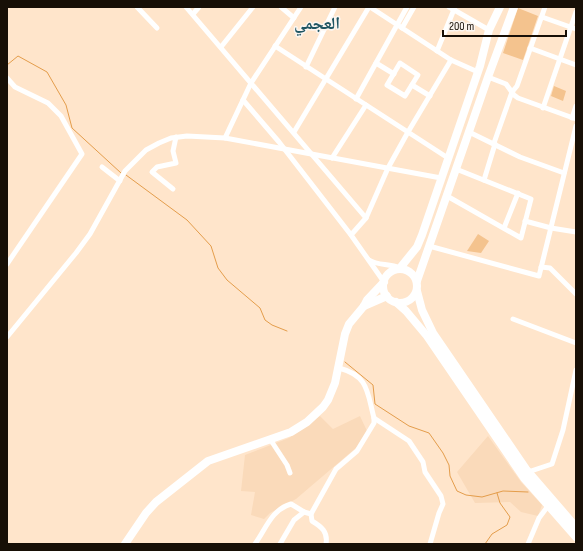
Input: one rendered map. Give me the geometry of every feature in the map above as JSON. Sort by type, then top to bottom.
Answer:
[{"type":"main road","points":[[125,544],[146,513],[156,502],[208,461],[291,432],[307,422],[323,407],[332,392],[339,368],[345,334],[349,324],[367,300],[384,282],[389,273],[400,268],[417,247],[478,72],[489,30],[501,7],[510,18]]},
{"type":"main road","points":[[514,7],[417,281],[417,292],[422,310],[433,333],[528,472],[576,526]]},
{"type":"main road","points":[[487,40],[494,40],[503,35]]},
{"type":"main road","points":[[455,139],[460,147],[461,156]]},
{"type":"main road","points":[[400,268],[410,272],[417,281]]},
{"type":"main road","points":[[384,282],[387,296],[406,311],[427,336],[524,478],[576,537]]},
{"type":"main road","points":[[396,302],[402,303],[408,301],[417,292]]},
{"type":"main road","points":[[364,306],[387,296]]},
{"type":"street","points":[[137,7],[157,28]]},
{"type":"street","points":[[186,7],[314,155],[366,218]]},
{"type":"street","points":[[193,14],[199,7]]},
{"type":"street","points":[[221,47],[253,7]]},
{"type":"street","points":[[280,7],[294,18]]},
{"type":"street","points":[[225,138],[251,83],[301,7]]},
{"type":"street","points":[[306,67],[335,7]]},
{"type":"street","points":[[294,132],[370,7],[451,60],[478,72]]},
{"type":"street","points":[[399,27],[407,7]]},
{"type":"street","points":[[356,99],[376,63],[414,7]]},
{"type":"street","points":[[484,180],[494,144],[512,92],[517,86],[545,7]]},
{"type":"street","points":[[437,51],[453,8],[489,30]]},
{"type":"street","points":[[543,108],[560,59],[573,28],[576,12]]},
{"type":"street","points":[[542,17],[573,28]]},
{"type":"street","points":[[275,46],[448,158]]},
{"type":"street","points":[[530,48],[576,65]]},
{"type":"street","points":[[351,235],[366,218],[388,168],[451,60]]},
{"type":"street","points":[[376,63],[394,74]]},
{"type":"street","points":[[400,63],[418,74],[405,96],[387,85],[394,74],[400,63]]},
{"type":"street","points":[[488,77],[506,84],[518,98],[543,108],[574,118],[576,106]]},
{"type":"street","points":[[7,78],[15,87],[48,102],[61,116],[84,154],[7,264]]},
{"type":"street","points":[[412,85],[430,96]]},
{"type":"street","points":[[243,100],[285,150],[351,235],[384,282]]},
{"type":"street","points":[[332,158],[366,105]]},
{"type":"street","points":[[429,246],[539,276],[576,126]]},
{"type":"street","points":[[469,132],[520,157],[564,173]]},
{"type":"street","points":[[7,337],[90,234],[124,173],[146,150],[159,143],[187,136],[210,136],[441,178]]},
{"type":"street","points":[[173,189],[152,172],[157,167],[176,163],[173,151],[176,138]]},
{"type":"street","points":[[102,166],[120,181]]},
{"type":"street","points":[[447,196],[521,238],[531,198],[456,169]]},
{"type":"street","points":[[504,228],[518,193]]},
{"type":"street","points":[[525,221],[551,228],[575,229]]},
{"type":"street","points":[[366,258],[375,264],[392,264],[400,268]]},
{"type":"street","points":[[541,267],[550,268],[575,292]]},
{"type":"street","points":[[513,319],[576,343]]},
{"type":"street","points":[[326,544],[325,532],[320,526],[312,521],[312,514],[336,469],[357,451],[374,423],[374,418],[364,384],[354,373],[339,368]]},
{"type":"street","points":[[528,472],[552,464],[563,430],[576,370]]},
{"type":"street","points":[[374,418],[409,441],[423,462],[425,472],[441,496],[443,504],[438,513],[430,544]]},
{"type":"street","points":[[270,439],[287,465],[290,473]]},
{"type":"street","points":[[255,544],[268,521],[275,513],[287,505],[291,504],[304,512],[312,514]]},
{"type":"street","points":[[528,544],[539,518],[548,506]]},
{"type":"street","points":[[280,544],[294,520],[304,512]]},
{"type":"shaded area","points":[[518,8],[538,16],[523,60],[503,53]]},
{"type":"shaded area","points":[[554,86],[566,91],[563,101],[551,96]]},
{"type":"shaded area","points":[[478,234],[489,241],[481,253],[467,251]]},
{"type":"shaded area","points":[[320,416],[333,429],[360,416],[367,431],[357,447],[296,499],[270,513],[264,519],[251,515],[255,492],[241,491],[245,455],[289,438]]},
{"type":"shaded area","points":[[488,436],[521,482],[542,505],[538,516],[521,512],[510,502],[475,503],[457,472]]},
{"type":"waterway","points":[[7,65],[18,56],[47,72],[66,105],[72,128],[121,173]]},
{"type":"waterway","points":[[126,175],[187,220],[211,246],[218,268],[227,280],[260,308],[265,320],[272,325],[287,331]]},
{"type":"waterway","points":[[345,362],[373,385],[375,404],[409,426],[429,433],[443,453],[449,465],[450,476],[457,491],[466,495],[482,497],[503,491],[528,492]]},
{"type":"waterway","points":[[485,544],[492,534],[507,525],[510,517],[500,503],[497,493]]},
{"type":"district","name":"العجمي","points":[[317,24]]}]
